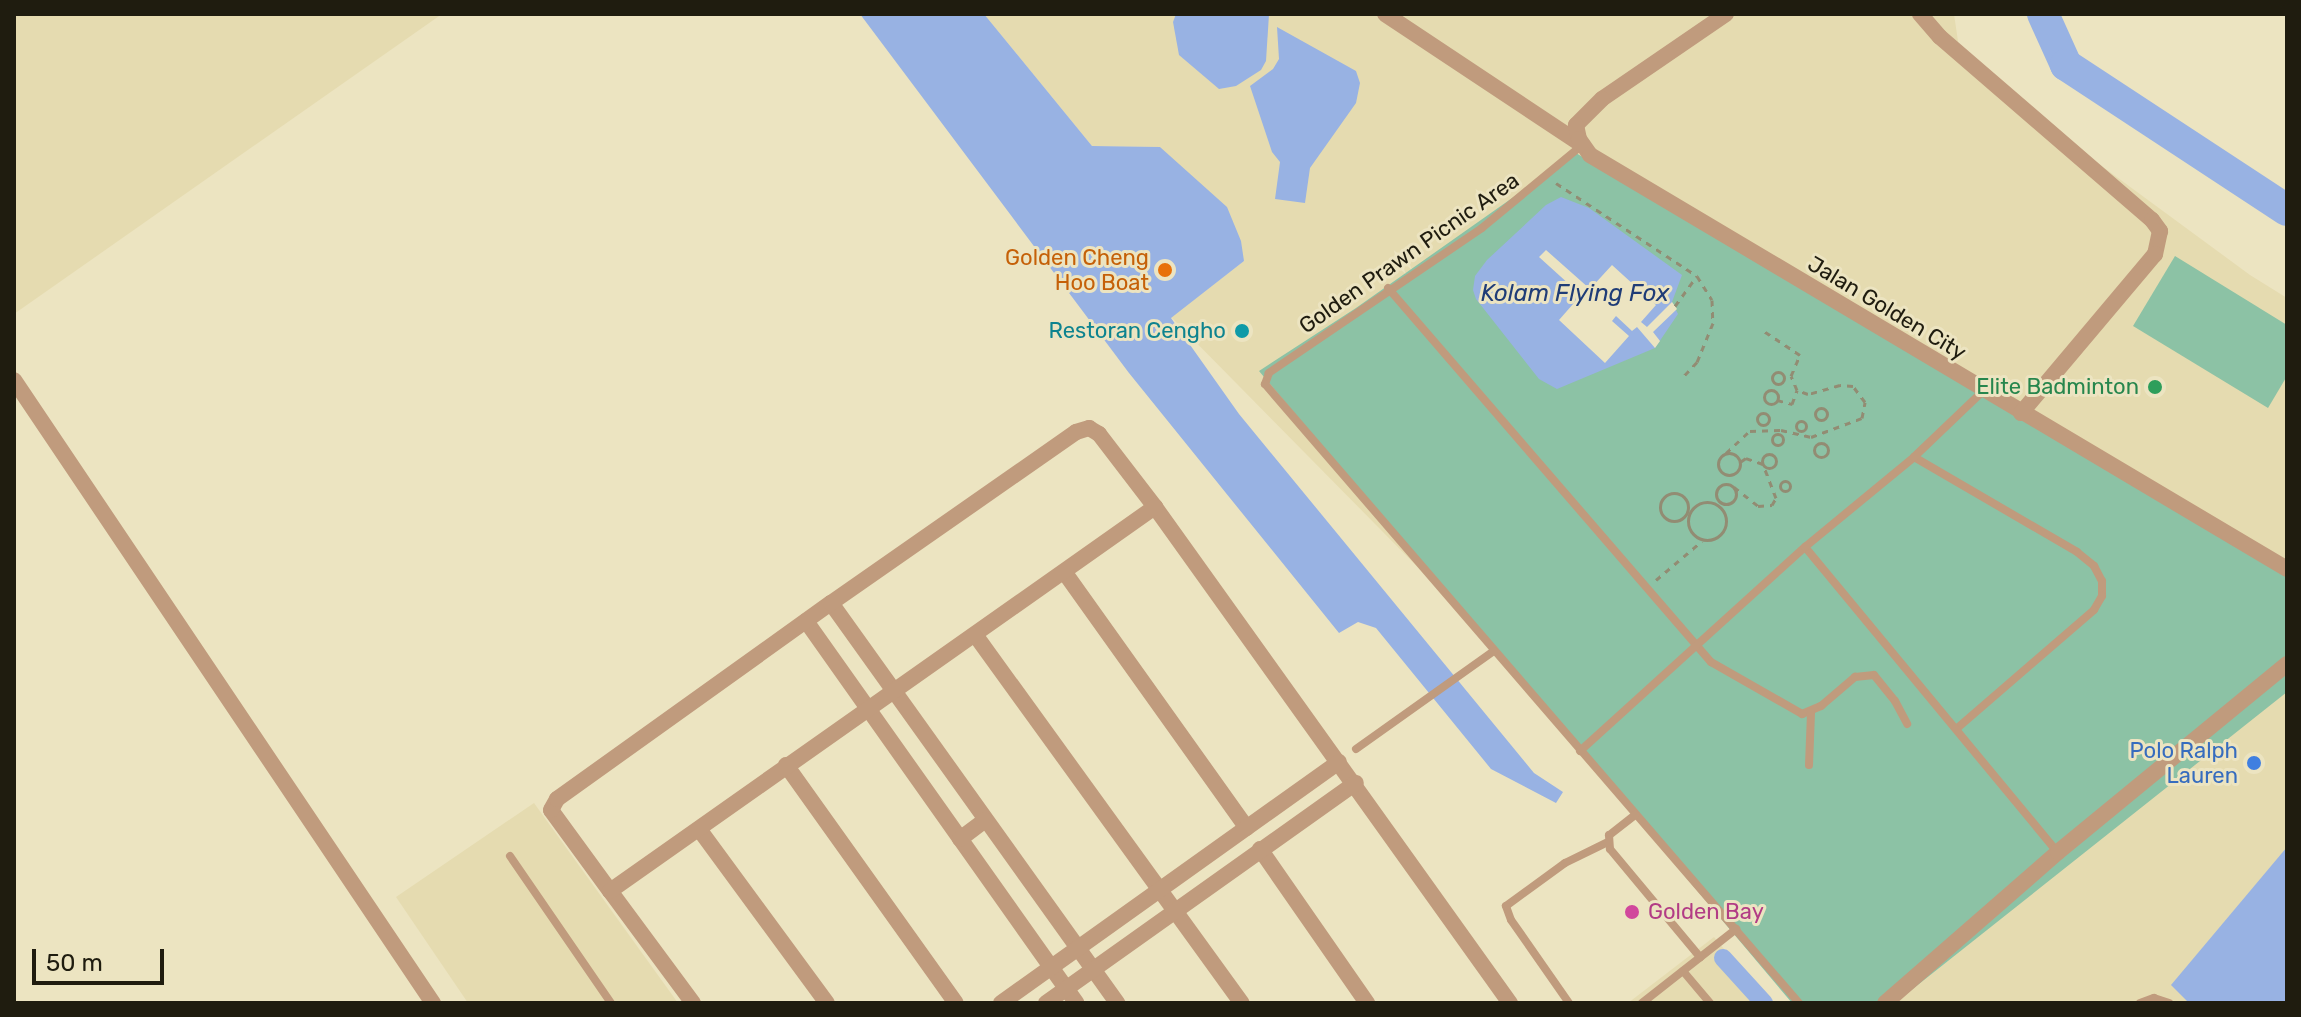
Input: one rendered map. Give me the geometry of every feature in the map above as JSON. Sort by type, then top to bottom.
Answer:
[{"type":"street","name":"Jalan Golden City","points":[[1385,14],[1586,150],[1983,391],[2287,569]]},
{"type":"street","points":[[1586,150],[1576,125],[1602,99],[1726,14]]},
{"type":"street","points":[[1920,14],[1940,37],[2152,220],[2160,231],[2155,254],[2021,413]]},
{"type":"street","points":[[14,380],[433,1003]]},
{"type":"street","points":[[693,1003],[551,810],[551,805],[831,603],[1076,432],[1089,428],[1099,434],[1155,507],[1356,783],[1510,1003]]},
{"type":"street","points":[[610,891],[1155,507]]},
{"type":"street","points":[[1065,573],[1247,828]]},
{"type":"street","points":[[831,603],[1117,1003]]},
{"type":"street","points":[[806,621],[1076,1003]]},
{"type":"street","points":[[976,636],[1242,1003]]},
{"type":"street","points":[[1885,1003],[2058,852],[2287,664]]},
{"type":"street","points":[[1001,1003],[1339,762]]},
{"type":"street","points":[[786,765],[956,1003]]},
{"type":"street","points":[[1046,1003],[1356,783]]},
{"type":"street","points":[[960,839],[985,820]]},
{"type":"street","points":[[699,829],[827,1003]]},
{"type":"street","points":[[1260,849],[1367,1003]]},
{"type":"lane","name":"Golden Prawn Picnic Area","points":[[1494,651],[1269,390],[1265,380],[1269,373],[1482,228],[1546,176],[1586,150]]},
{"type":"lane","points":[[1390,290],[1711,662],[1802,714],[1811,712],[1855,677],[1874,675],[1895,701],[1907,724]]},
{"type":"lane","points":[[1580,751],[1805,547],[1914,457],[1983,391]]},
{"type":"lane","points":[[1914,457],[2077,552],[2094,566],[2102,581],[2102,596],[2094,610],[1956,729]]},
{"type":"lane","points":[[1805,547],[2058,852]]},
{"type":"lane","points":[[1356,749],[1494,651],[1799,1003]]},
{"type":"lane","points":[[1809,765],[1811,712]]},
{"type":"lane","points":[[1635,815],[1609,835],[1610,849],[1700,957]]},
{"type":"lane","points":[[1569,1003],[1517,930],[1506,906],[1565,863],[1608,842]]},
{"type":"lane","points":[[510,856],[611,1003]]},
{"type":"lane","points":[[1642,1003],[1736,929]]},
{"type":"lane","points":[[1683,971],[1710,1003]]},
{"type":"lane","points":[[2140,1003],[2154,998],[2169,1003]]},
{"type":"path","points":[[1546,176],[1697,276],[1712,300],[1713,323],[1697,362],[1681,379]]},
{"type":"path","points":[[1675,306],[1697,276]]},
{"type":"path","points":[[1764,331],[1800,355],[1791,376],[1797,390],[1792,404],[1777,400]]},
{"type":"path","points":[[1783,378],[1791,376]]},
{"type":"path","points":[[1735,473],[1725,475],[1719,470],[1718,460],[1750,431],[1762,428],[1816,435],[1862,418],[1865,402],[1853,386],[1840,385],[1808,394],[1797,390]]},
{"type":"path","points":[[1824,420],[1828,431]]},
{"type":"path","points":[[1816,435],[1819,443]]},
{"type":"path","points":[[1726,453],[1733,453],[1740,462]]},
{"type":"path","points":[[1719,486],[1728,484],[1734,487],[1758,506],[1772,505],[1778,488],[1763,464],[1746,458],[1740,462],[1735,473],[1719,486],[1716,496],[1722,504]]},
{"type":"path","points":[[1688,522],[1692,510],[1708,503],[1735,501],[1734,487]]},
{"type":"path","points":[[1689,508],[1685,517],[1672,521],[1664,517],[1660,503],[1665,495],[1679,493],[1686,499],[1689,508],[1688,522],[1692,533],[1703,540]]},
{"type":"path","points":[[1647,587],[1703,540],[1715,538],[1725,524],[1723,512],[1708,503]]},
{"type":"shaded area","points":[[14,14],[442,14],[14,314]]},
{"type":"shaded area","points":[[984,14],[1954,14],[1960,55],[2027,111],[2250,275],[2287,298],[2287,1003],[1804,1003],[1588,740],[1171,317],[1244,261],[1160,147],[1092,146]]},
{"type":"shaded area","points":[[534,803],[678,1003],[468,1003],[396,897]]},
{"type":"shaded area","points":[[1714,937],[1769,1003],[1628,1003]]},
{"type":"green space","points":[[1576,153],[2287,576],[2287,692],[1895,1003],[1792,1003],[1259,371],[1356,308]]},
{"type":"green space","points":[[2175,256],[2287,325],[2287,376],[2268,408],[2133,326]]},
{"type":"water","points":[[860,14],[984,14],[1092,146],[1160,147],[1227,207],[1241,241],[1244,261],[1171,318],[1239,414],[1534,773],[1563,792],[1556,803],[1491,769],[1376,628],[1358,622],[1339,633],[1129,373]]},
{"type":"water","points":[[1176,14],[1269,14],[1266,61],[1261,70],[1236,86],[1219,89],[1179,55],[1173,22]]},
{"type":"water","points":[[1277,27],[1356,71],[1360,83],[1356,103],[1310,168],[1305,203],[1275,199],[1280,162],[1272,152],[1250,86],[1273,69],[1279,59]]},
{"type":"water","name":"Kolam Flying Fox","points":[[1561,197],[1589,208],[1682,275],[1672,302],[1678,314],[1655,348],[1557,389],[1539,379],[1476,299],[1473,290],[1475,276],[1487,260],[1546,205]]},
{"type":"water","points":[[2287,847],[2287,1003],[2189,1003],[2171,985]]},
{"type":"pier","points":[[1546,250],[1590,289],[1612,265],[1656,305],[1641,322],[1647,327],[1672,302],[1677,309],[1653,332],[1660,341],[1655,348],[1637,327],[1632,331],[1616,316],[1612,321],[1629,336],[1605,363],[1559,320],[1581,295],[1539,257]]},
{"type":"waterway","points":[[2043,14],[2066,65],[2287,210]]},
{"type":"waterway","points":[[1723,958],[1764,1003]]},
{"type":"place","name":"Golden Cheng Hoo Boat","points":[[1165,270]]},
{"type":"place","name":"Restoran Cengho","points":[[1242,331]]},
{"type":"place","name":"Elite Badminton","points":[[2155,387]]},
{"type":"place","name":"Polo Ralph Lauren","points":[[2254,763]]},
{"type":"place","name":"Golden Bay","points":[[1632,912]]}]
